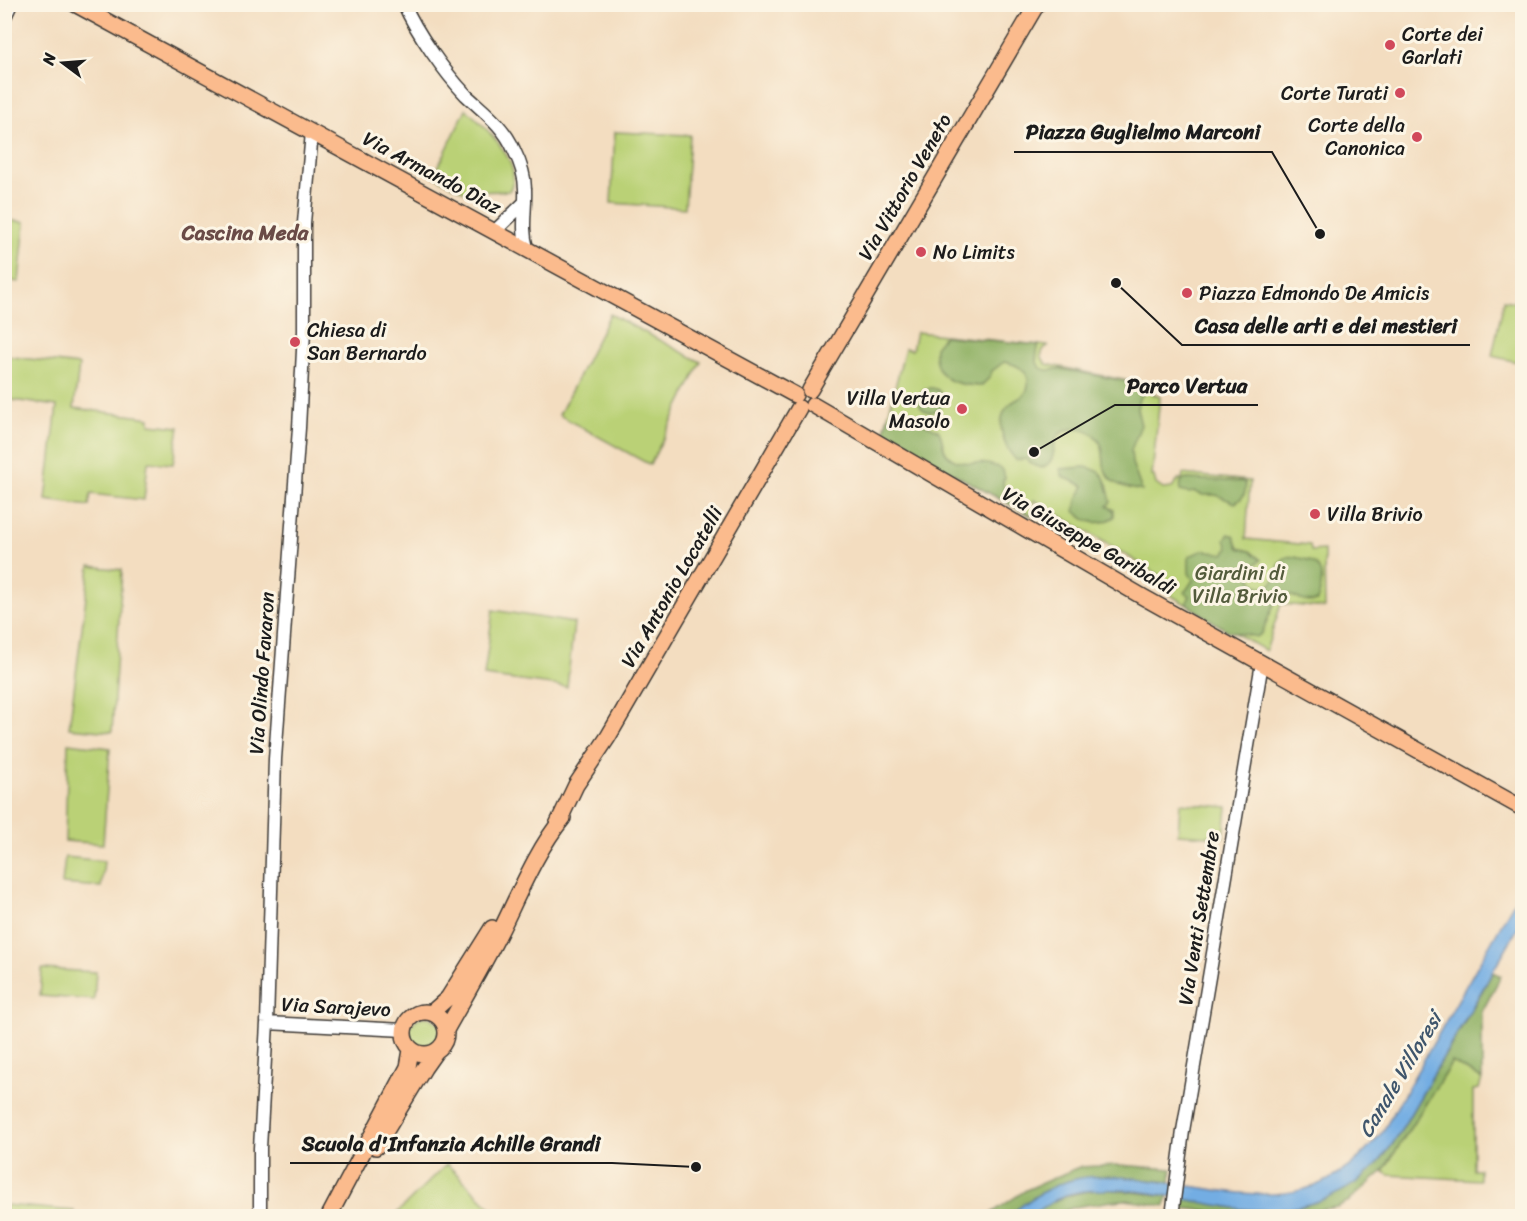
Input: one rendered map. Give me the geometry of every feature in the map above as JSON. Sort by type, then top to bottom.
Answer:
[{"type":"main road","name":"Via Armando Diaz","points":[[75,4],[804,400]]},
{"type":"main road","name":"Via Vittorio Veneto","points":[[771,457],[1036,4]]},
{"type":"main road","name":"Via Giuseppe Garibaldi","points":[[804,400],[1133,591],[1522,808]]},
{"type":"main road","name":"Via Antonio Locatelli","points":[[431,1013],[448,998],[523,883],[557,825],[576,785],[608,737],[771,457]]},
{"type":"main road","name":"Via Antonio Locatelli","points":[[446,1030],[499,934],[523,883]]},
{"type":"main road","points":[[329,1216],[365,1163],[419,1075],[443,1044],[446,1030],[442,1022],[431,1013],[417,1013],[411,1017],[404,1030],[405,1041],[411,1050],[426,1054],[436,1051]]},
{"type":"main road","points":[[340,1198],[408,1068],[411,1050]]},
{"type":"street","points":[[4,19],[10,4]]},
{"type":"street","points":[[404,4],[418,31],[458,86],[496,123],[514,148],[523,171],[525,202],[523,225],[527,248]]},
{"type":"street","name":"Via Olindo Favaron","points":[[260,1216],[261,1130],[267,1023],[275,759],[299,428],[304,331],[304,223],[312,132]]},
{"type":"street","points":[[495,231],[525,202]]},
{"type":"street","name":"Via Venti Settembre","points":[[1172,1216],[1183,1131],[1262,663]]},
{"type":"street","name":"Via Sarajevo","points":[[267,1023],[404,1030]]},
{"type":"green space","points":[[466,109],[483,125],[508,158],[513,181],[509,191],[465,192],[434,176]]},
{"type":"green space","points":[[615,132],[690,135],[685,208],[611,203]]},
{"type":"green space","points":[[5,220],[25,222],[19,282],[5,280]]},
{"type":"green space","points":[[1504,300],[1522,304],[1522,363],[1492,356]]},
{"type":"green space","points":[[610,314],[701,362],[650,465],[559,415]]},
{"type":"green space","name":"Giardini di Villa Brivio","points":[[916,332],[1048,346],[1043,350],[1041,356],[1046,364],[1153,386],[1153,394],[1160,397],[1152,476],[1156,484],[1163,489],[1172,488],[1179,479],[1182,479],[1183,474],[1250,481],[1246,539],[1310,545],[1311,551],[1324,550],[1325,608],[1281,604],[1266,651],[1170,595],[1171,587],[1159,578],[1159,575],[1034,500],[1031,516],[883,435],[905,348],[912,350]]},
{"type":"green space","points":[[944,336],[1039,345],[1037,363],[1046,370],[1061,369],[1152,386],[1139,398],[1137,409],[1141,425],[1131,450],[1132,463],[1142,491],[1120,485],[1109,477],[1099,440],[1083,429],[1067,430],[1060,434],[1056,438],[1052,459],[1041,468],[1033,465],[1027,459],[1016,460],[1007,448],[1001,426],[1004,411],[1026,393],[1028,379],[1026,374],[1019,367],[1004,362],[992,371],[990,377],[981,386],[954,382],[942,374],[935,358],[935,347]]},
{"type":"green space","points":[[5,356],[79,365],[74,408],[150,418],[150,424],[179,427],[173,464],[148,462],[144,500],[91,494],[89,506],[46,500],[57,406],[5,399]]},
{"type":"green space","points":[[931,388],[939,392],[943,400],[939,408],[931,412],[923,408],[919,400],[923,392]]},
{"type":"green space","points":[[888,417],[913,418],[938,430],[946,453],[957,461],[988,464],[1003,470],[1006,493],[1012,501],[1031,516],[883,435]]},
{"type":"green space","points":[[1085,467],[1098,471],[1107,484],[1111,502],[1107,506],[1114,510],[1114,517],[1104,522],[1089,521],[1075,511],[1077,500],[1084,486],[1063,477],[1060,469]]},
{"type":"green space","points":[[1187,479],[1245,482],[1246,489],[1243,497],[1235,503],[1216,495],[1180,491],[1181,481]]},
{"type":"green space","name":"Giardini di Villa Brivio","points":[[1229,534],[1234,536],[1239,548],[1250,551],[1261,560],[1252,567],[1251,577],[1256,585],[1266,588],[1271,585],[1282,560],[1287,557],[1291,556],[1313,563],[1318,567],[1321,579],[1317,601],[1307,602],[1281,593],[1277,597],[1262,633],[1257,637],[1228,631],[1186,604],[1190,596],[1185,592],[1193,580],[1189,573],[1189,556],[1204,550],[1224,554],[1228,549],[1225,539]]},
{"type":"green space","points":[[90,566],[122,570],[112,732],[69,728]]},
{"type":"green space","points":[[493,610],[574,623],[567,687],[484,676]]},
{"type":"green space","points":[[68,743],[110,748],[103,844],[65,841]]},
{"type":"green space","points":[[1180,803],[1227,807],[1224,837],[1178,834]]},
{"type":"green space","points":[[65,857],[104,861],[101,887],[62,884]]},
{"type":"green space","points":[[42,969],[96,972],[94,1000],[40,996]]},
{"type":"green space","points":[[1493,972],[1501,976],[1482,1012],[1482,1079],[1452,1062],[1383,1171],[1349,1201],[1337,1207],[1278,1216],[1256,1216],[1181,1208],[1183,1198],[1247,1210],[1283,1210],[1326,1198],[1353,1184],[1375,1166],[1398,1135]]},
{"type":"green space","points":[[425,1017],[436,1022],[441,1033],[436,1044],[425,1049],[414,1044],[409,1033],[414,1022]]},
{"type":"green space","points":[[1452,1062],[1482,1079],[1479,1089],[1473,1090],[1473,1169],[1479,1169],[1479,1180],[1388,1175],[1383,1171]]},
{"type":"green space","points":[[447,1164],[499,1216],[394,1216]]},
{"type":"green space","points":[[1119,1165],[1172,1169],[1170,1182],[1105,1176],[1058,1185],[1038,1195],[1009,1216],[987,1216],[1026,1190],[1079,1167]]},
{"type":"green space","points":[[1106,1189],[1168,1196],[1165,1206],[1125,1200],[1074,1207],[1053,1216],[1028,1216],[1065,1197]]},
{"type":"green space","points":[[5,1205],[74,1211],[74,1216],[5,1216]]},
{"type":"water","points":[[1522,888],[1522,921],[1396,1139],[1377,1164],[1349,1187],[1315,1202],[1279,1210],[1226,1207],[1138,1191],[1088,1191],[1063,1196],[1030,1215],[1009,1216],[1051,1188],[1070,1180],[1088,1177],[1123,1177],[1247,1194],[1276,1194],[1304,1189],[1331,1178],[1357,1159],[1383,1131]]},
{"type":"place","name":"Corte dei Garlati","points":[[1390,45]]},
{"type":"place","name":"Corte Turati","points":[[1400,93]]},
{"type":"place","name":"Corte della Canonica","points":[[1417,137]]},
{"type":"place","name":"Piazza Guglielmo Marconi","points":[[1320,234]]},
{"type":"place","name":"No Limits","points":[[921,252]]},
{"type":"place","name":"Casa delle arti e dei mestieri","points":[[1116,283]]},
{"type":"place","name":"Piazza Edmondo De Amicis","points":[[1187,293]]},
{"type":"place","name":"Chiesa di San Bernardo","points":[[295,342]]},
{"type":"place","name":"Villa Vertua Masolo","points":[[962,409]]},
{"type":"place","name":"Parco Vertua","points":[[1034,452]]},
{"type":"place","name":"Villa Brivio","points":[[1315,514]]},
{"type":"place","name":"Scuola d'Infanzia Achille Grandi","points":[[696,1167]]},
{"type":"district","name":"Cascina Meda","points":[[245,233]]},
{"type":"water label","name":"Canale Villoresi","points":[[1400,1075]]}]
